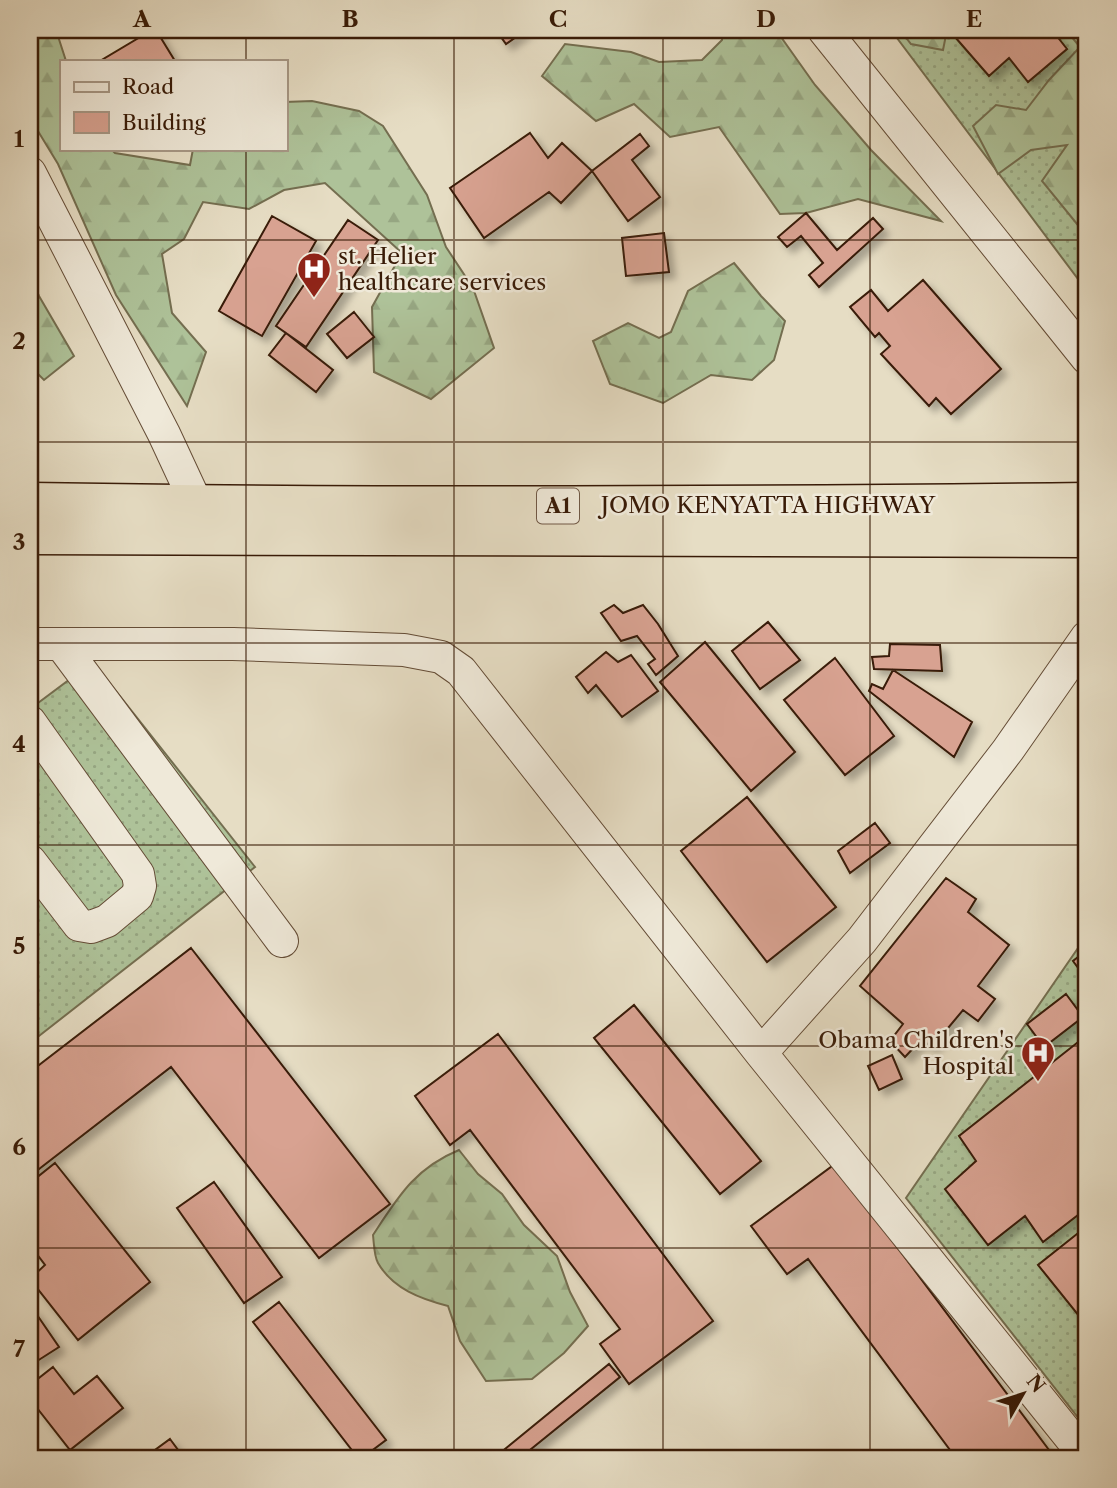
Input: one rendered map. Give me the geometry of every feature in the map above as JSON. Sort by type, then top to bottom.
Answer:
[{"type":"highway","name":"JOMO KENYATTA HIGHWAY","points":[[30,502],[700,507],[1087,502]]},
{"type":"highway","name":"JOMO KENYATTA HIGHWAY","points":[[30,536],[1087,538]]},
{"type":"street","points":[[824,30],[1087,358]]},
{"type":"street","points":[[30,173],[164,433],[197,505]]},
{"type":"street","points":[[761,1053],[870,931],[1007,750],[1087,637]]},
{"type":"street","points":[[30,644],[233,644],[404,650],[441,657],[461,671],[761,1053],[1087,1458]]},
{"type":"street","points":[[61,644],[282,940]]},
{"type":"street","points":[[30,722],[138,874],[140,886],[137,896],[107,921],[92,927],[79,925],[30,861]]},
{"type":"green space","points":[[30,30],[56,30],[66,60],[60,60],[60,150],[112,150],[115,153],[190,165],[193,150],[287,150],[287,102],[312,101],[359,111],[383,126],[427,195],[446,247],[473,288],[494,348],[431,399],[374,372],[372,307],[402,253],[325,183],[284,190],[249,209],[203,202],[184,239],[162,254],[172,313],[206,352],[187,406],[116,295],[58,164],[30,118]]},
{"type":"green space","points":[[723,30],[776,30],[815,85],[871,150],[941,221],[858,199],[806,213],[780,214],[719,127],[670,137],[634,104],[596,121],[542,76],[565,44],[631,52],[659,62],[702,60],[722,40]]},
{"type":"green space","points":[[891,30],[1087,30],[1087,291]]},
{"type":"green space","points":[[900,30],[947,30],[943,50],[911,44]]},
{"type":"green space","points":[[1066,30],[1087,30],[1087,216],[1077,224],[1042,181],[1067,145],[1031,150],[998,174],[973,126],[996,105],[1026,110],[1080,47]]},
{"type":"green space","points":[[734,263],[785,321],[774,360],[752,380],[711,375],[663,403],[610,384],[593,341],[628,323],[659,338],[671,332],[688,291]]},
{"type":"green space","points":[[30,276],[74,356],[44,380],[30,366]]},
{"type":"green space","points":[[93,662],[255,867],[30,1043],[30,709]]},
{"type":"green space","name":"Obama Children's Hospital","points":[[1087,935],[1087,1429],[906,1198]]},
{"type":"green space","points":[[459,1150],[478,1174],[502,1194],[524,1225],[557,1256],[570,1292],[588,1326],[564,1353],[532,1379],[486,1381],[460,1341],[448,1306],[408,1292],[391,1280],[377,1260],[373,1235],[400,1196],[419,1175]]},
{"type":"building","points":[[156,30],[174,60],[102,60]]},
{"type":"building","points":[[496,30],[526,30],[506,44]]},
{"type":"building","points":[[963,30],[1052,30],[1067,49],[1028,82],[1009,58],[989,76],[955,37]]},
{"type":"building","points":[[530,133],[548,158],[562,143],[592,171],[561,203],[549,192],[484,238],[450,188]]},
{"type":"building","points":[[640,134],[649,146],[632,160],[660,197],[628,221],[592,171]]},
{"type":"building","points":[[806,213],[837,250],[873,218],[883,229],[819,287],[809,275],[823,263],[801,236],[787,247],[778,237]]},
{"type":"building","points":[[272,216],[316,241],[262,336],[219,311]]},
{"type":"building","points":[[348,220],[378,240],[306,347],[276,326]]},
{"type":"building","points":[[664,233],[669,272],[626,276],[622,238]]},
{"type":"building","points":[[923,280],[1001,369],[951,414],[936,398],[929,406],[881,354],[890,346],[879,333],[875,337],[850,307],[871,290],[888,311]]},
{"type":"building","points":[[354,312],[374,337],[347,358],[327,334]]},
{"type":"building","points":[[286,333],[333,370],[316,392],[269,355]]},
{"type":"building","points":[[614,605],[623,613],[643,605],[678,656],[656,675],[648,664],[655,659],[637,636],[621,641],[601,613]]},
{"type":"building","points":[[768,622],[800,660],[760,689],[732,651]]},
{"type":"building","points":[[705,642],[795,752],[751,791],[660,682]]},
{"type":"building","points":[[890,644],[940,645],[942,671],[874,669],[872,657],[889,656]]},
{"type":"building","points":[[606,652],[618,662],[631,655],[658,691],[622,717],[596,685],[588,693],[576,677]]},
{"type":"building","points":[[835,658],[894,736],[845,775],[784,700]]},
{"type":"building","points":[[893,670],[972,722],[954,757],[869,691],[872,684],[883,689]]},
{"type":"building","points":[[747,797],[836,907],[767,962],[681,851]]},
{"type":"building","points":[[875,823],[890,843],[850,873],[838,851]]},
{"type":"building","points":[[946,878],[976,899],[968,912],[1009,945],[978,986],[995,999],[978,1021],[963,1010],[933,1046],[920,1041],[905,1057],[890,1041],[903,1024],[860,986]]},
{"type":"building","points":[[191,948],[390,1204],[319,1258],[171,1067],[30,1176],[30,1072]]},
{"type":"building","points":[[1087,950],[1087,980],[1073,961]]},
{"type":"building","points":[[1066,994],[1083,1017],[1044,1047],[1027,1024]]},
{"type":"building","points":[[634,1005],[761,1161],[720,1194],[594,1038]]},
{"type":"building","points":[[498,1034],[713,1321],[629,1384],[600,1344],[620,1329],[470,1130],[450,1145],[415,1096]]},
{"type":"building","points":[[1087,1035],[1087,1208],[1043,1242],[1025,1216],[988,1245],[945,1189],[976,1161],[959,1136]]},
{"type":"building","points":[[892,1055],[902,1079],[879,1090],[868,1066]]},
{"type":"building","points":[[55,1163],[150,1282],[78,1340],[30,1279],[45,1265],[30,1245],[30,1183]]},
{"type":"building","points":[[835,1164],[1055,1458],[956,1458],[808,1259],[787,1274],[751,1226]]},
{"type":"building","points":[[214,1182],[282,1277],[244,1303],[177,1208]]},
{"type":"building","points":[[1087,1226],[1087,1311],[1079,1316],[1038,1265]]},
{"type":"building","points":[[279,1302],[386,1440],[362,1458],[358,1458],[253,1322]]},
{"type":"building","points":[[33,1309],[59,1347],[34,1363],[30,1357],[30,1311]]},
{"type":"building","points":[[609,1364],[620,1377],[520,1458],[494,1458]]},
{"type":"building","points":[[53,1367],[74,1394],[97,1376],[123,1408],[70,1450],[30,1399],[30,1385]]},
{"type":"building","points":[[170,1439],[184,1458],[144,1458]]},
{"type":"place","name":"st. Helier healthcare services","points":[[314,299]]},
{"type":"place","name":"Obama Children's Hospital","points":[[1038,1083]]}]
